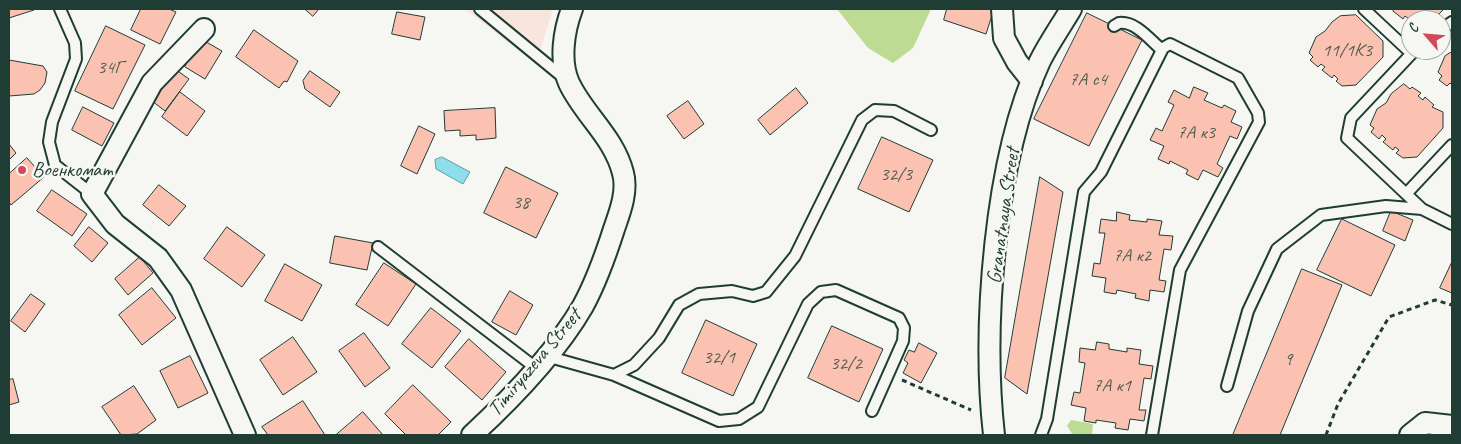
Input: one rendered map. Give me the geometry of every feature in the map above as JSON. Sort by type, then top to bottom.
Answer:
[{"type":"street","name":"Timiryazeva Street","points":[[472,435],[541,362],[583,306],[607,252],[622,204],[624,175],[612,146],[569,82],[563,51],[567,22],[572,9]]},
{"type":"street","points":[[1002,9],[1004,38],[1017,62],[1032,81]]},
{"type":"street","name":"Granatnaya Street","points":[[994,435],[990,396],[994,260],[1006,176],[1019,120],[1032,81],[1040,61],[1071,9]]},
{"type":"street","points":[[204,29],[152,83],[92,194],[115,224],[158,258],[181,290],[245,435]]},
{"type":"street","points":[[1410,435],[1425,423],[1452,426]]},
{"type":"lane","points":[[60,9],[75,43],[76,59],[52,122],[49,142],[55,165],[92,194]]},
{"type":"lane","points":[[480,9],[569,82]]},
{"type":"lane","points":[[1364,9],[1401,41]]},
{"type":"lane","points":[[1114,26],[1119,23],[1128,24],[1139,30],[1162,50]]},
{"type":"lane","points":[[1041,435],[1047,419],[1084,192],[1101,172],[1162,50],[1166,44],[1170,44],[1238,78],[1258,113],[1259,122],[1180,270],[1152,435]]},
{"type":"lane","points":[[1405,60],[1351,118],[1348,131],[1350,142],[1422,209],[1452,224]]},
{"type":"lane","points":[[614,374],[634,365],[658,338],[679,305],[699,294],[732,291],[753,296],[766,292],[795,256],[862,120],[875,110],[894,111],[931,130]]},
{"type":"lane","points":[[1406,194],[1452,145]]},
{"type":"lane","points":[[1227,386],[1248,311],[1277,249],[1321,215],[1386,206],[1422,209]]},
{"type":"lane","points":[[378,248],[541,362],[614,374],[719,421],[739,419],[758,407],[808,304],[821,292],[836,290],[898,318],[904,328],[903,341],[872,411]]},
{"type":"path","points":[[1326,435],[1338,404],[1389,317],[1435,300],[1452,306]]},
{"type":"path","points":[[888,375],[970,408],[975,415]]},
{"type":"shaded area","points":[[465,9],[553,9],[536,64]]},
{"type":"green space","points":[[837,9],[931,9],[913,48],[893,63],[868,48]]},
{"type":"green space","points":[[1071,420],[1093,424],[1092,435],[1073,435],[1067,426]]},
{"type":"water","points":[[442,157],[470,172],[463,184],[436,169],[435,160]]},
{"type":"building","points":[[9,9],[34,9],[34,10],[9,18]]},
{"type":"building","points":[[141,9],[169,9],[176,12],[160,44],[131,30]]},
{"type":"building","points":[[305,9],[319,9],[313,16]]},
{"type":"building","points":[[947,9],[994,9],[986,34],[944,20]]},
{"type":"building","points":[[1395,9],[1444,9],[1401,10],[1401,17],[1393,11]]},
{"type":"building","points":[[397,12],[425,17],[420,40],[392,34]]},
{"type":"building","points":[[1087,13],[1142,40],[1089,146],[1034,119]]},
{"type":"building","points":[[1356,15],[1383,41],[1383,57],[1356,85],[1342,86],[1336,81],[1338,79],[1334,75],[1332,78],[1322,70],[1325,67],[1321,64],[1318,67],[1310,60],[1313,57],[1309,53],[1316,37],[1325,31],[1332,22],[1340,16]]},
{"type":"building","points":[[106,26],[145,45],[113,109],[75,91]]},
{"type":"building","points":[[254,30],[298,61],[287,82],[284,81],[279,88],[236,57]]},
{"type":"building","points":[[201,39],[222,51],[205,79],[185,67]]},
{"type":"building","points":[[1451,53],[1452,85],[1450,83],[1447,86],[1439,80],[1442,76],[1438,72],[1443,60],[1451,60]]},
{"type":"building","points":[[9,60],[43,66],[47,72],[45,83],[40,90],[34,94],[9,96]]},
{"type":"building","points":[[175,69],[189,79],[165,111],[152,101]]},
{"type":"building","points":[[310,71],[340,92],[330,107],[305,89],[303,81]]},
{"type":"building","points":[[1404,84],[1410,89],[1412,87],[1421,93],[1418,96],[1423,100],[1425,97],[1434,105],[1432,107],[1443,112],[1443,128],[1417,157],[1403,158],[1396,153],[1399,150],[1395,147],[1393,150],[1383,142],[1386,139],[1382,135],[1379,139],[1371,132],[1374,128],[1370,125],[1377,109],[1386,103],[1391,94]]},
{"type":"building","points":[[1194,87],[1208,93],[1204,100],[1222,108],[1224,105],[1236,111],[1231,122],[1242,127],[1237,139],[1230,136],[1217,164],[1223,168],[1218,177],[1203,170],[1198,180],[1186,174],[1188,170],[1170,161],[1169,164],[1158,159],[1164,146],[1150,140],[1156,128],[1162,131],[1174,105],[1168,102],[1174,90],[1189,98]]},
{"type":"building","points":[[796,88],[808,103],[770,135],[758,120]]},
{"type":"building","points":[[180,92],[205,111],[187,136],[162,117]]},
{"type":"building","points":[[688,101],[704,124],[684,139],[667,116]]},
{"type":"building","points":[[83,107],[114,123],[102,146],[72,130]]},
{"type":"building","points":[[495,108],[496,138],[476,140],[476,135],[460,136],[460,130],[445,131],[444,111]]},
{"type":"building","points":[[419,126],[435,134],[417,174],[401,166]]},
{"type":"building","points":[[882,137],[933,160],[909,212],[858,189]]},
{"type":"building","points":[[9,144],[16,153],[9,160]]},
{"type":"building","points":[[27,158],[44,177],[11,205],[9,202],[9,174]]},
{"type":"building","points":[[506,167],[558,193],[536,238],[484,213]]},
{"type":"building","points":[[1040,177],[1063,192],[1027,394],[1005,378]]},
{"type":"building","points":[[159,185],[186,206],[169,226],[143,205]]},
{"type":"building","points":[[52,190],[87,214],[72,236],[37,211]]},
{"type":"building","points":[[1391,211],[1413,220],[1405,241],[1383,231]]},
{"type":"building","points":[[1117,212],[1130,215],[1129,220],[1147,222],[1147,219],[1162,221],[1159,235],[1173,236],[1171,250],[1164,249],[1159,280],[1166,281],[1164,292],[1150,290],[1149,301],[1135,298],[1136,294],[1117,290],[1116,294],[1104,292],[1106,278],[1092,276],[1094,263],[1100,264],[1105,233],[1099,233],[1101,219],[1116,221]]},
{"type":"building","points":[[1342,219],[1395,245],[1371,296],[1317,270]]},
{"type":"building","points":[[89,227],[108,243],[92,262],[74,246]]},
{"type":"building","points":[[227,227],[265,255],[242,287],[204,259]]},
{"type":"building","points":[[335,236],[373,243],[367,270],[330,263]]},
{"type":"building","points":[[140,257],[153,273],[128,295],[115,279]]},
{"type":"building","points":[[1452,262],[1452,293],[1440,288]]},
{"type":"building","points":[[384,263],[416,284],[388,326],[356,305]]},
{"type":"building","points":[[285,264],[322,285],[302,321],[265,301]]},
{"type":"building","points":[[1302,269],[1342,285],[1280,435],[1233,435]]},
{"type":"building","points":[[152,288],[176,318],[142,345],[119,315]]},
{"type":"building","points":[[510,291],[533,305],[516,335],[492,322]]},
{"type":"building","points":[[31,294],[45,304],[25,332],[11,321]]},
{"type":"building","points":[[431,308],[461,331],[432,368],[402,344]]},
{"type":"building","points":[[706,320],[757,344],[733,396],[682,373]]},
{"type":"building","points":[[832,326],[883,349],[859,402],[808,378]]},
{"type":"building","points":[[364,333],[390,368],[365,387],[339,351]]},
{"type":"building","points":[[293,337],[317,372],[283,395],[260,360]]},
{"type":"building","points":[[469,339],[506,372],[482,400],[445,367]]},
{"type":"building","points":[[1097,342],[1109,344],[1109,349],[1127,352],[1127,348],[1141,350],[1139,364],[1153,366],[1151,379],[1144,378],[1139,410],[1146,410],[1144,421],[1130,419],[1128,430],[1115,428],[1116,423],[1096,420],[1096,423],[1084,421],[1086,408],[1071,405],[1074,392],[1080,393],[1085,363],[1079,362],[1080,348],[1095,350]]},
{"type":"building","points":[[919,343],[937,353],[921,383],[903,373],[908,363],[904,360],[909,350],[914,352]]},
{"type":"building","points":[[190,356],[208,393],[178,408],[160,371]]},
{"type":"building","points":[[13,379],[19,402],[9,405],[9,380]]},
{"type":"building","points":[[413,385],[451,422],[438,435],[406,435],[385,414]]},
{"type":"building","points":[[134,386],[156,420],[137,434],[121,435],[102,407]]},
{"type":"building","points":[[303,401],[325,435],[268,435],[262,427]]},
{"type":"building","points":[[363,412],[383,435],[336,435]]},
{"type":"place","name":"Военкомат","points":[[22,170]]}]
